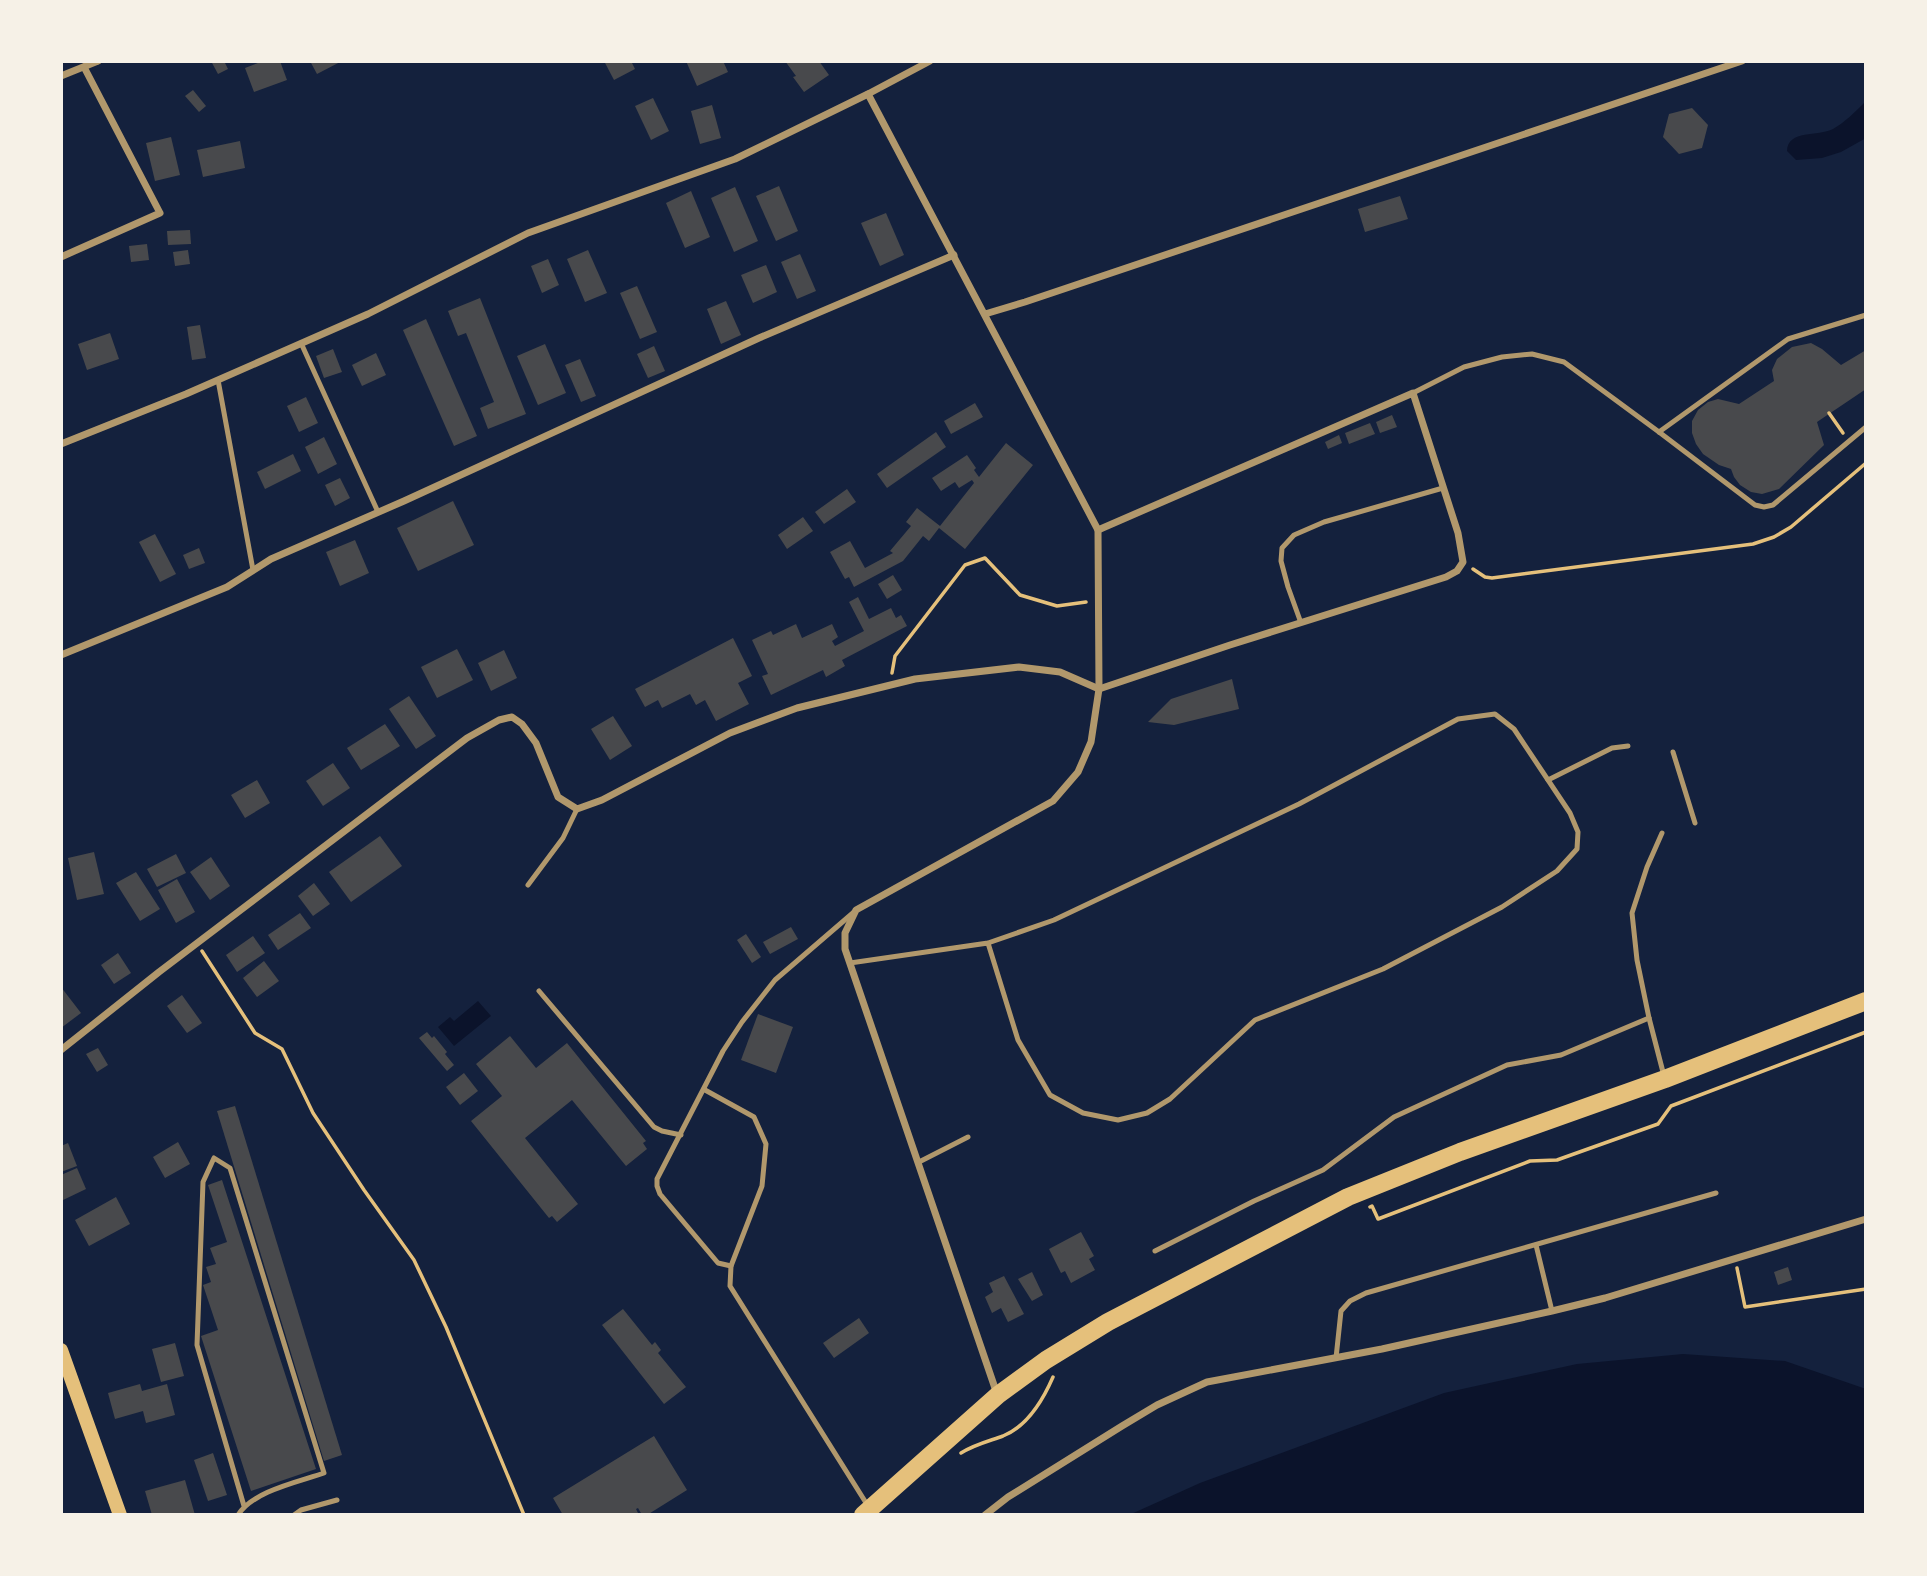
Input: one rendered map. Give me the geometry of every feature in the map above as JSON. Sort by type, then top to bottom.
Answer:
[{"type":"highway","points":[[867,1512],[998,1395],[1046,1360],[1108,1322],[1348,1197],[1460,1152],[1665,1079],[1866,1001]]},
{"type":"main road","points":[[61,1350],[120,1515]]},
{"type":"street","points":[[61,76],[98,61]]},
{"type":"street","points":[[985,314],[1742,61]]},
{"type":"street","points":[[61,444],[218,380],[368,314],[528,233],[735,159],[925,63]]},
{"type":"street","points":[[61,257],[160,213],[84,67]]},
{"type":"street","points":[[867,94],[1098,530],[1099,689],[1091,742],[1078,772],[1053,801],[856,911],[845,933],[845,949],[998,1395]]},
{"type":"street","points":[[61,655],[227,587],[271,559],[759,338],[954,255]]},
{"type":"street","points":[[61,1050],[467,738],[499,720],[512,717],[523,724],[536,743],[558,797],[576,809],[602,800],[730,733],[797,708],[915,679],[1019,667],[1060,673],[1099,689],[1446,577],[1457,571],[1463,562],[1458,533],[1413,393],[1098,530]]},
{"type":"street","points":[[985,1515],[1007,1497],[1130,1420],[1207,1382],[1382,1349],[1605,1298],[1866,1219]]},
{"type":"lane","points":[[1659,432],[1788,339],[1866,315]]},
{"type":"lane","points":[[301,343],[378,512]]},
{"type":"lane","points":[[1413,393],[1464,367],[1502,357],[1532,354],[1564,362],[1755,505],[1764,507],[1773,505],[1866,427]]},
{"type":"lane","points":[[218,380],[253,570]]},
{"type":"lane","points":[[1301,623],[1281,561],[1282,548],[1294,535],[1325,522],[1443,488]]},
{"type":"lane","points":[[850,963],[988,943],[1055,920],[1299,804],[1458,719],[1495,715],[1514,729],[1570,813],[1578,832],[1577,849],[1557,871],[1502,907],[1383,970],[1255,1020],[1170,1099],[1146,1113],[1118,1120],[1083,1113],[1050,1095],[1018,1040],[988,943]]},
{"type":"lane","points":[[1548,780],[1612,748],[1628,746]]},
{"type":"lane","points":[[1673,752],[1695,823]]},
{"type":"lane","points":[[528,885],[563,838],[576,809]]},
{"type":"lane","points":[[1662,833],[1647,867],[1632,913],[1637,960],[1665,1079]]},
{"type":"lane","points":[[731,1266],[718,1263],[660,1194],[657,1179],[723,1051],[742,1022],[775,980],[856,911]]},
{"type":"lane","points":[[539,990],[654,1127],[681,1135]]},
{"type":"lane","points":[[1155,1251],[1323,1170],[1394,1116],[1507,1065],[1561,1055],[1649,1018]]},
{"type":"lane","points":[[705,1090],[754,1117],[766,1144],[762,1186],[731,1266],[730,1286],[867,1512]]},
{"type":"lane","points":[[919,1162],[968,1137]]},
{"type":"lane","points":[[238,1515],[244,1506],[268,1493],[324,1473],[230,1168],[214,1157],[203,1182],[197,1345],[244,1506]]},
{"type":"lane","points":[[1336,1358],[1341,1311],[1350,1301],[1366,1293],[1716,1194]]},
{"type":"lane","points":[[1536,1245],[1552,1311]]},
{"type":"lane","points":[[294,1515],[301,1510],[337,1500]]},
{"type":"path","points":[[1829,414],[1848,441]]},
{"type":"path","points":[[1463,562],[1485,577],[1492,578],[1753,544],[1774,537],[1791,527],[1866,463]]},
{"type":"path","points":[[889,685],[895,656],[965,565],[985,558],[1020,595],[1057,606],[1098,600]]},
{"type":"path","points":[[197,944],[255,1033],[282,1049],[313,1113],[414,1259],[446,1327],[524,1515]]},
{"type":"path","points":[[1360,1212],[1372,1206],[1378,1219],[1530,1161],[1557,1160],[1658,1124],[1671,1106],[1866,1032]]},
{"type":"path","points":[[1735,1258],[1745,1307],[1866,1289]]},
{"type":"path","points":[[954,1458],[967,1449],[1017,1428],[1043,1399],[1056,1370]]},
{"type":"water","points":[[1864,103],[1866,138],[1841,152],[1822,158],[1796,160],[1787,151],[1792,139],[1833,129]]},
{"type":"water","points":[[478,1001],[491,1016],[454,1046],[438,1027],[450,1017],[454,1021]]},
{"type":"water","points":[[1683,1354],[1785,1361],[1866,1389],[1866,1515],[1129,1515],[1200,1483],[1444,1393],[1577,1364]]},
{"type":"building","points":[[211,61],[224,61],[228,69],[218,74]]},
{"type":"building","points":[[263,61],[280,61],[287,80],[254,92],[245,68]]},
{"type":"building","points":[[310,61],[342,61],[317,74]]},
{"type":"building","points":[[604,61],[631,61],[635,69],[614,80]]},
{"type":"building","points":[[686,61],[723,61],[728,72],[697,86]]},
{"type":"building","points":[[785,61],[819,61],[829,75],[804,92]]},
{"type":"building","points":[[193,90],[206,106],[199,112],[185,96]]},
{"type":"building","points":[[653,98],[669,131],[651,140],[635,106]]},
{"type":"building","points":[[712,105],[721,138],[700,144],[691,111]]},
{"type":"building","points":[[1692,108],[1708,125],[1702,148],[1679,154],[1663,137],[1669,114]]},
{"type":"building","points":[[171,137],[180,175],[155,181],[146,143]]},
{"type":"building","points":[[240,141],[245,168],[203,177],[197,150]]},
{"type":"building","points":[[779,186],[798,231],[776,241],[756,196]]},
{"type":"building","points":[[735,187],[758,241],[734,252],[711,198]]},
{"type":"building","points":[[691,191],[710,237],[685,248],[666,203]]},
{"type":"building","points":[[1400,196],[1408,219],[1365,232],[1358,209]]},
{"type":"building","points":[[886,213],[904,255],[880,266],[861,223]]},
{"type":"building","points":[[190,230],[191,244],[168,245],[167,231]]},
{"type":"building","points":[[147,244],[149,260],[131,262],[129,246]]},
{"type":"building","points":[[188,250],[190,264],[175,266],[173,252]]},
{"type":"building","points":[[588,250],[607,293],[585,302],[567,259]]},
{"type":"building","points":[[800,254],[816,291],[797,299],[781,262]]},
{"type":"building","points":[[548,259],[559,285],[542,293],[531,266]]},
{"type":"building","points":[[766,265],[777,292],[753,303],[741,275]]},
{"type":"building","points":[[637,286],[657,332],[640,339],[620,293]]},
{"type":"building","points":[[480,298],[526,414],[488,429],[480,408],[494,402],[466,333],[458,336],[448,311]]},
{"type":"building","points":[[726,301],[741,335],[721,344],[707,309]]},
{"type":"building","points":[[426,319],[477,436],[454,446],[403,330]]},
{"type":"building","points":[[200,325],[206,358],[192,360],[187,327]]},
{"type":"building","points":[[110,333],[119,359],[87,370],[78,344]]},
{"type":"building","points":[[1811,343],[1841,365],[1866,350],[1866,389],[1817,422],[1824,445],[1779,489],[1762,494],[1751,492],[1740,485],[1731,469],[1719,465],[1703,454],[1692,433],[1692,421],[1698,410],[1708,402],[1718,399],[1739,404],[1774,381],[1772,370],[1777,359],[1792,347]]},
{"type":"building","points":[[545,344],[566,393],[538,405],[517,356]]},
{"type":"building","points":[[654,346],[665,371],[648,378],[637,354]]},
{"type":"building","points":[[333,349],[342,372],[324,378],[316,356]]},
{"type":"building","points":[[376,353],[386,375],[362,386],[352,365]]},
{"type":"building","points":[[580,359],[596,396],[581,402],[565,365]]},
{"type":"building","points":[[306,397],[318,423],[299,432],[287,406]]},
{"type":"building","points":[[975,403],[983,417],[951,434],[944,421]]},
{"type":"building","points":[[1392,415],[1397,427],[1380,433],[1376,422]]},
{"type":"building","points":[[1370,423],[1375,434],[1349,444],[1345,433]]},
{"type":"building","points":[[936,432],[946,447],[887,488],[877,474]]},
{"type":"building","points":[[1339,435],[1342,443],[1328,449],[1325,442]]},
{"type":"building","points":[[324,437],[337,464],[318,474],[305,447]]},
{"type":"building","points":[[1006,443],[1033,465],[965,549],[939,528],[929,541],[923,536],[903,561],[854,587],[849,577],[845,579],[830,552],[850,541],[865,568],[893,553],[890,551],[911,526],[906,522],[917,508],[940,526],[974,483],[972,480],[959,488],[955,482],[941,491],[932,478],[967,455],[979,477]]},
{"type":"building","points":[[293,454],[301,471],[265,489],[257,472]]},
{"type":"building","points":[[340,478],[350,498],[335,506],[325,485]]},
{"type":"building","points":[[847,489],[856,502],[824,524],[815,512]]},
{"type":"building","points":[[453,501],[474,545],[418,571],[397,528]]},
{"type":"building","points":[[803,517],[813,531],[787,549],[778,535]]},
{"type":"building","points":[[155,534],[176,574],[160,582],[139,542]]},
{"type":"building","points":[[355,540],[369,573],[340,586],[326,552]]},
{"type":"building","points":[[199,548],[205,563],[189,569],[183,555]]},
{"type":"building","points":[[893,575],[902,590],[887,599],[878,584]]},
{"type":"building","points":[[858,597],[869,619],[891,608],[896,618],[901,615],[907,626],[842,660],[845,666],[826,677],[823,670],[771,695],[762,676],[768,674],[752,640],[771,631],[773,635],[796,624],[802,638],[832,624],[838,637],[832,641],[835,646],[864,631],[849,602]]},
{"type":"building","points":[[733,638],[752,676],[738,683],[749,704],[716,721],[705,700],[696,705],[690,694],[662,708],[658,700],[645,707],[635,689]]},
{"type":"building","points":[[457,649],[473,680],[437,698],[421,667]]},
{"type":"building","points":[[504,650],[517,678],[491,691],[478,663]]},
{"type":"building","points":[[1232,679],[1239,709],[1174,725],[1148,722],[1171,699]]},
{"type":"building","points":[[409,696],[436,736],[416,749],[389,709]]},
{"type":"building","points":[[613,716],[632,746],[610,760],[591,729]]},
{"type":"building","points":[[385,724],[400,746],[361,770],[347,748]]},
{"type":"building","points":[[333,763],[350,788],[323,806],[306,781]]},
{"type":"building","points":[[257,780],[270,803],[245,818],[231,795]]},
{"type":"building","points":[[380,836],[402,866],[351,902],[329,872]]},
{"type":"building","points":[[94,852],[104,894],[77,900],[68,858]]},
{"type":"building","points":[[176,854],[186,873],[157,887],[147,869]]},
{"type":"building","points":[[211,857],[230,886],[210,900],[190,872]]},
{"type":"building","points":[[136,872],[160,909],[140,921],[116,883]]},
{"type":"building","points":[[177,879],[195,912],[176,923],[158,890]]},
{"type":"building","points":[[314,883],[330,904],[313,916],[298,896]]},
{"type":"building","points":[[300,913],[311,928],[278,950],[268,935]]},
{"type":"building","points":[[791,927],[798,939],[770,954],[763,942]]},
{"type":"building","points":[[746,934],[761,957],[752,963],[737,940]]},
{"type":"building","points":[[253,936],[265,953],[237,972],[226,955]]},
{"type":"building","points":[[118,953],[131,973],[114,984],[101,965]]},
{"type":"building","points":[[264,961],[279,981],[257,997],[243,978]]},
{"type":"building","points":[[61,987],[81,1013],[61,1028]]},
{"type":"building","points":[[182,995],[202,1023],[187,1033],[167,1006]]},
{"type":"building","points":[[758,1014],[793,1027],[776,1073],[741,1060]]},
{"type":"building","points":[[427,1032],[432,1038],[434,1036],[454,1065],[447,1071],[419,1038]]},
{"type":"building","points":[[510,1036],[536,1068],[567,1043],[646,1141],[643,1143],[647,1149],[626,1166],[572,1100],[525,1138],[578,1204],[557,1222],[552,1216],[549,1218],[471,1121],[502,1096],[476,1064]]},
{"type":"building","points":[[98,1048],[108,1065],[97,1072],[86,1054]]},
{"type":"building","points":[[464,1073],[478,1091],[460,1105],[446,1087]]},
{"type":"building","points":[[235,1106],[342,1455],[324,1461],[217,1111]]},
{"type":"building","points":[[178,1142],[190,1164],[165,1178],[153,1157]]},
{"type":"building","points":[[68,1143],[77,1166],[61,1172],[61,1146]]},
{"type":"building","points":[[77,1168],[86,1189],[61,1201],[61,1175]]},
{"type":"building","points":[[222,1180],[316,1469],[251,1491],[201,1336],[218,1330],[203,1285],[211,1282],[206,1267],[216,1264],[210,1248],[227,1242],[208,1185]]},
{"type":"building","points":[[116,1197],[130,1224],[89,1246],[75,1220]]},
{"type":"building","points":[[1081,1232],[1094,1256],[1089,1259],[1095,1270],[1071,1283],[1065,1271],[1061,1273],[1049,1249]]},
{"type":"building","points":[[1788,1267],[1792,1280],[1778,1285],[1774,1272]]},
{"type":"building","points":[[1032,1272],[1043,1295],[1032,1301],[1018,1279]]},
{"type":"building","points":[[1004,1276],[1024,1314],[1008,1322],[1001,1308],[992,1313],[985,1297],[993,1292],[989,1283]]},
{"type":"building","points":[[623,1309],[652,1345],[655,1342],[661,1350],[658,1353],[686,1387],[664,1404],[602,1325]]},
{"type":"building","points":[[859,1318],[869,1333],[834,1358],[823,1343]]},
{"type":"building","points":[[175,1343],[184,1376],[161,1382],[152,1349]]},
{"type":"building","points":[[140,1384],[142,1391],[167,1384],[175,1415],[146,1423],[143,1411],[115,1419],[108,1393]]},
{"type":"building","points":[[654,1436],[687,1490],[647,1515],[642,1515],[638,1508],[636,1509],[639,1515],[563,1515],[553,1498]]},
{"type":"building","points":[[213,1453],[227,1495],[208,1501],[194,1460]]},
{"type":"building","points":[[185,1480],[195,1515],[152,1515],[145,1491]]}]
